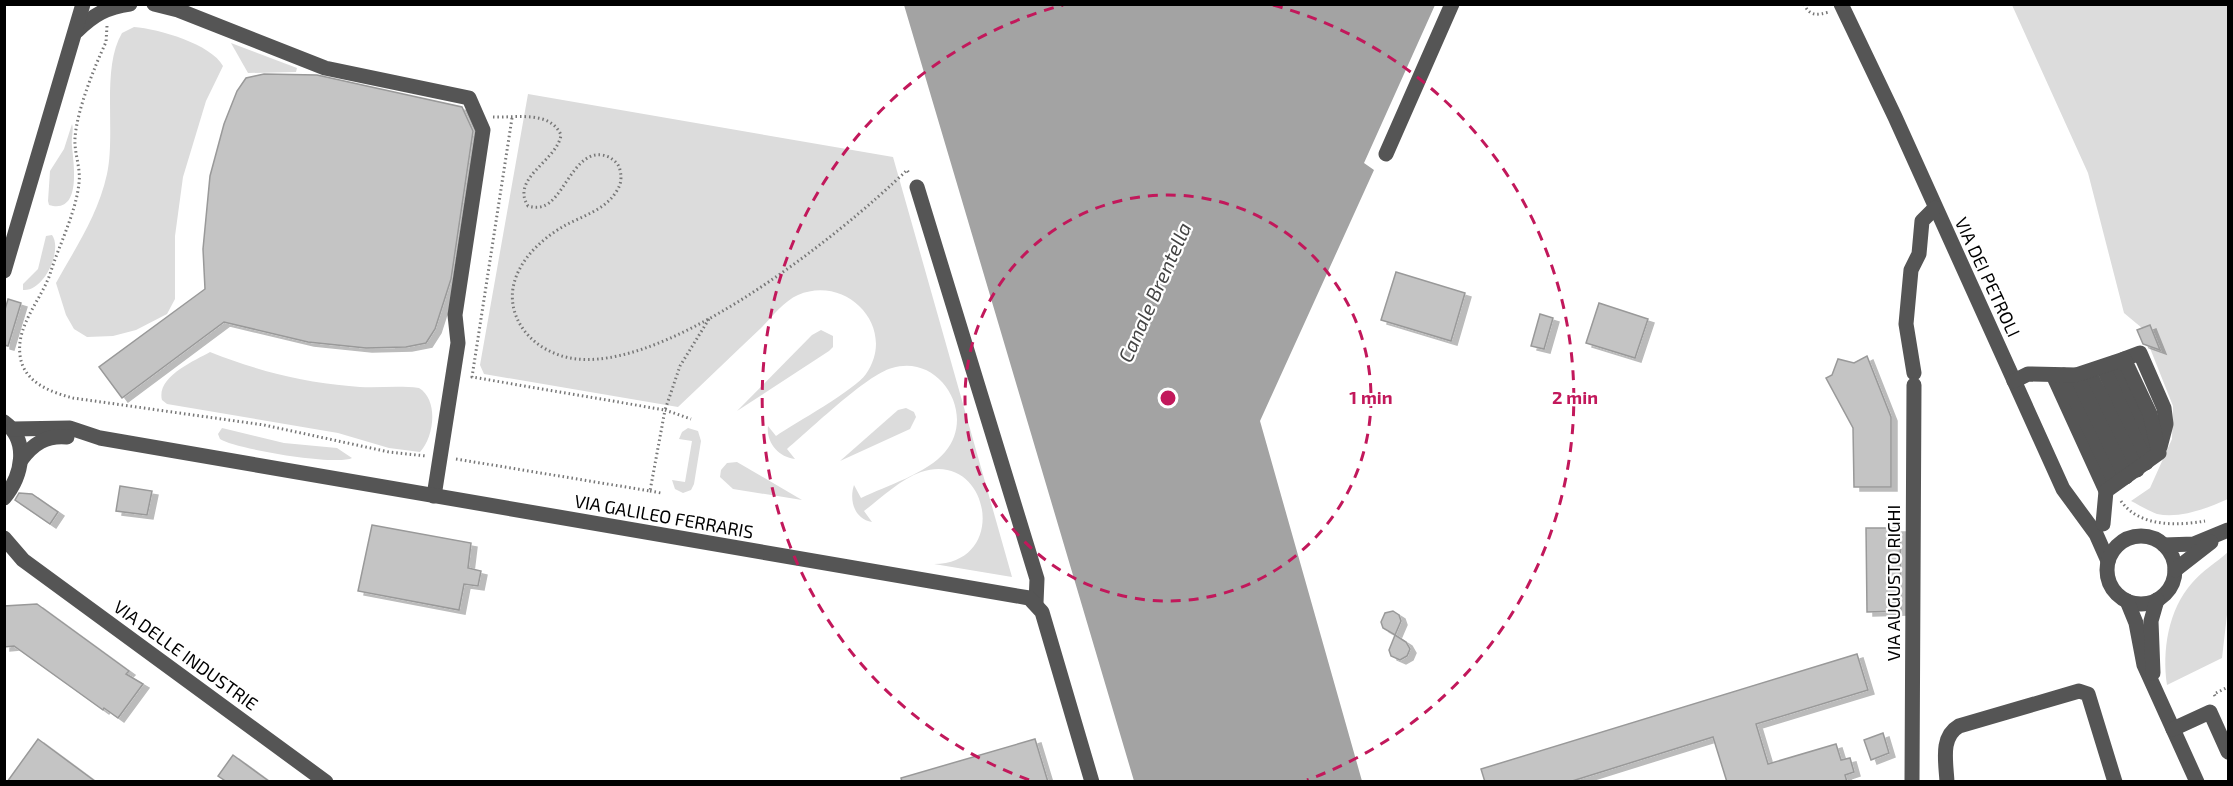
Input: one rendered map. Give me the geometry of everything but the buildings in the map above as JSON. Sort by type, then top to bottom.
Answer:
[{"type":"street","points":[[4,271],[83,4]]},
{"type":"street","points":[[154,4],[178,10],[325,68],[469,98],[483,130],[455,315],[458,343],[434,496]]},
{"type":"street","points":[[1386,154],[1452,4]]},
{"type":"street","points":[[75,33],[91,17],[123,5]]},
{"type":"street","name":"VIA DEI PETROLI","points":[[1841,5],[1895,117],[2062,489],[2096,534],[2108,561]]},
{"type":"street","points":[[917,187],[1037,579],[1036,603],[1042,612],[1092,782]]},
{"type":"street","name":"VIA AUGUSTO RIGHI","points":[[1912,782],[1914,379],[1906,324],[1911,270],[1919,254],[1922,221],[1935,208]]},
{"type":"street","points":[[2014,381],[2028,374],[2089,369],[2140,353],[2163,408],[2166,424],[2134,471],[2103,524]]},
{"type":"street","points":[[2089,369],[2139,421],[2134,471]]},
{"type":"street","points":[[2089,369],[2134,471]]},
{"type":"street","points":[[2089,369],[2134,471]]},
{"type":"street","points":[[4,498],[17,477],[21,460],[19,439],[9,426]]},
{"type":"street","name":"VIA GALILEO FERRARIS","points":[[9,426],[70,428],[100,438],[1029,598],[1036,603]]},
{"type":"street","name":"VIA GALILEO FERRARIS","points":[[21,460],[32,446],[52,437],[100,438]]},
{"type":"street","points":[[2062,489],[2103,524],[2129,538],[2147,537],[2164,545],[2170,552],[2175,570],[2170,587],[2157,600],[2148,603],[2127,601]]},
{"type":"street","points":[[2164,545],[2194,544],[2223,533]]},
{"type":"street","points":[[2175,570],[2223,533]]},
{"type":"street","name":"VIA DELLE INDUSTRIE","points":[[4,538],[23,560],[326,782]]},
{"type":"street","points":[[2129,538],[2112,551],[2108,561],[2107,571],[2112,589],[2127,601],[2136,623],[2144,665],[2197,782]]},
{"type":"street","name":"VIA DELLE INDUSTRIE","points":[[4,555],[23,560]]},
{"type":"street","points":[[2157,600],[2151,621],[2150,644],[2155,689],[2165,713]]},
{"type":"street","points":[[1947,782],[1946,738],[1950,731],[1959,726],[2079,691],[2088,694],[2115,782]]},
{"type":"street","points":[[2173,729],[2210,712],[2229,752]]},
{"type":"path","points":[[1804,4],[1808,13],[1815,15],[1841,5]]},
{"type":"path","points":[[123,5],[120,21],[107,25],[106,42],[75,135],[79,169],[77,193],[49,278],[27,320],[19,351],[22,366],[31,379],[49,390],[73,398],[264,424],[389,452],[441,457],[661,493]]},
{"type":"path","points":[[477,116],[541,118],[552,122],[561,135],[555,152],[525,184],[523,193],[528,206],[537,208],[546,205],[556,197],[574,171],[593,156],[604,155],[613,159],[619,166],[620,183],[609,200],[598,210],[552,233],[529,253],[514,280],[514,310],[518,322],[530,338],[545,350],[565,357],[606,359],[651,346],[710,318],[802,257],[898,178]]},
{"type":"path","points":[[512,118],[472,377],[665,410],[692,419]]},
{"type":"path","points":[[650,491],[665,410],[680,366],[710,318]]},
{"type":"path","points":[[2134,471],[2119,499],[2128,512],[2142,519],[2190,524],[2209,520]]},
{"type":"shaded area","points":[[2012,5],[2228,5],[2228,499],[2194,512],[2175,515],[2157,514],[2131,501],[2150,488],[2172,439],[2173,406],[2142,328],[2124,313],[2088,173]]},
{"type":"shaded area","points":[[134,27],[183,39],[208,51],[223,66],[206,101],[183,177],[175,236],[175,299],[167,314],[136,330],[113,336],[87,337],[74,329],[66,315],[56,283],[86,230],[103,189],[109,157],[112,64],[122,33]]},
{"type":"shaded area","points":[[231,43],[297,68],[296,72],[248,73]]},
{"type":"shaded area","points":[[528,94],[893,157],[1012,577],[934,564],[958,559],[974,546],[982,528],[982,509],[975,491],[963,477],[944,469],[914,475],[891,489],[864,511],[872,522],[861,517],[854,508],[852,497],[854,485],[861,498],[906,478],[938,460],[954,437],[957,421],[955,405],[948,390],[938,378],[925,370],[909,366],[892,368],[868,381],[787,449],[795,459],[783,455],[774,448],[769,438],[768,426],[776,436],[838,397],[860,381],[874,357],[876,339],[871,323],[862,309],[849,299],[834,292],[816,290],[798,295],[788,301],[678,407],[484,374],[480,365]]},
{"type":"shaded area","points":[[72,124],[74,185],[67,202],[60,206],[49,205],[50,171],[64,149]]},
{"type":"shaded area","points":[[52,235],[55,250],[50,269],[38,284],[31,289],[23,290],[23,284],[38,269],[46,236]]},
{"type":"shaded area","points":[[821,330],[833,336],[833,347],[829,351],[737,411],[812,335]]},
{"type":"shaded area","points":[[210,352],[261,370],[313,382],[358,387],[419,388],[430,401],[432,410],[429,437],[420,452],[389,448],[338,433],[167,404],[162,400],[162,392],[170,377]]},
{"type":"shaded area","points":[[906,408],[914,412],[916,417],[910,429],[840,461],[898,410]]},
{"type":"shaded area","points":[[222,428],[284,443],[337,448],[352,458],[327,460],[245,447],[220,439],[218,434]]},
{"type":"shaded area","points":[[688,428],[698,431],[701,441],[694,484],[691,490],[683,493],[675,489],[672,480],[685,482],[692,441],[679,439],[682,432]]},
{"type":"shaded area","points":[[737,462],[802,500],[733,489],[720,477],[721,470],[727,463]]},
{"type":"shaded area","points":[[2228,552],[2228,606],[2222,658],[2167,685],[2166,645],[2177,606],[2196,579]]},
{"type":"water","name":"Canale Brentella","points":[[904,5],[1435,5],[1364,163],[1374,170],[1260,421],[1362,781],[1134,781]]}]
